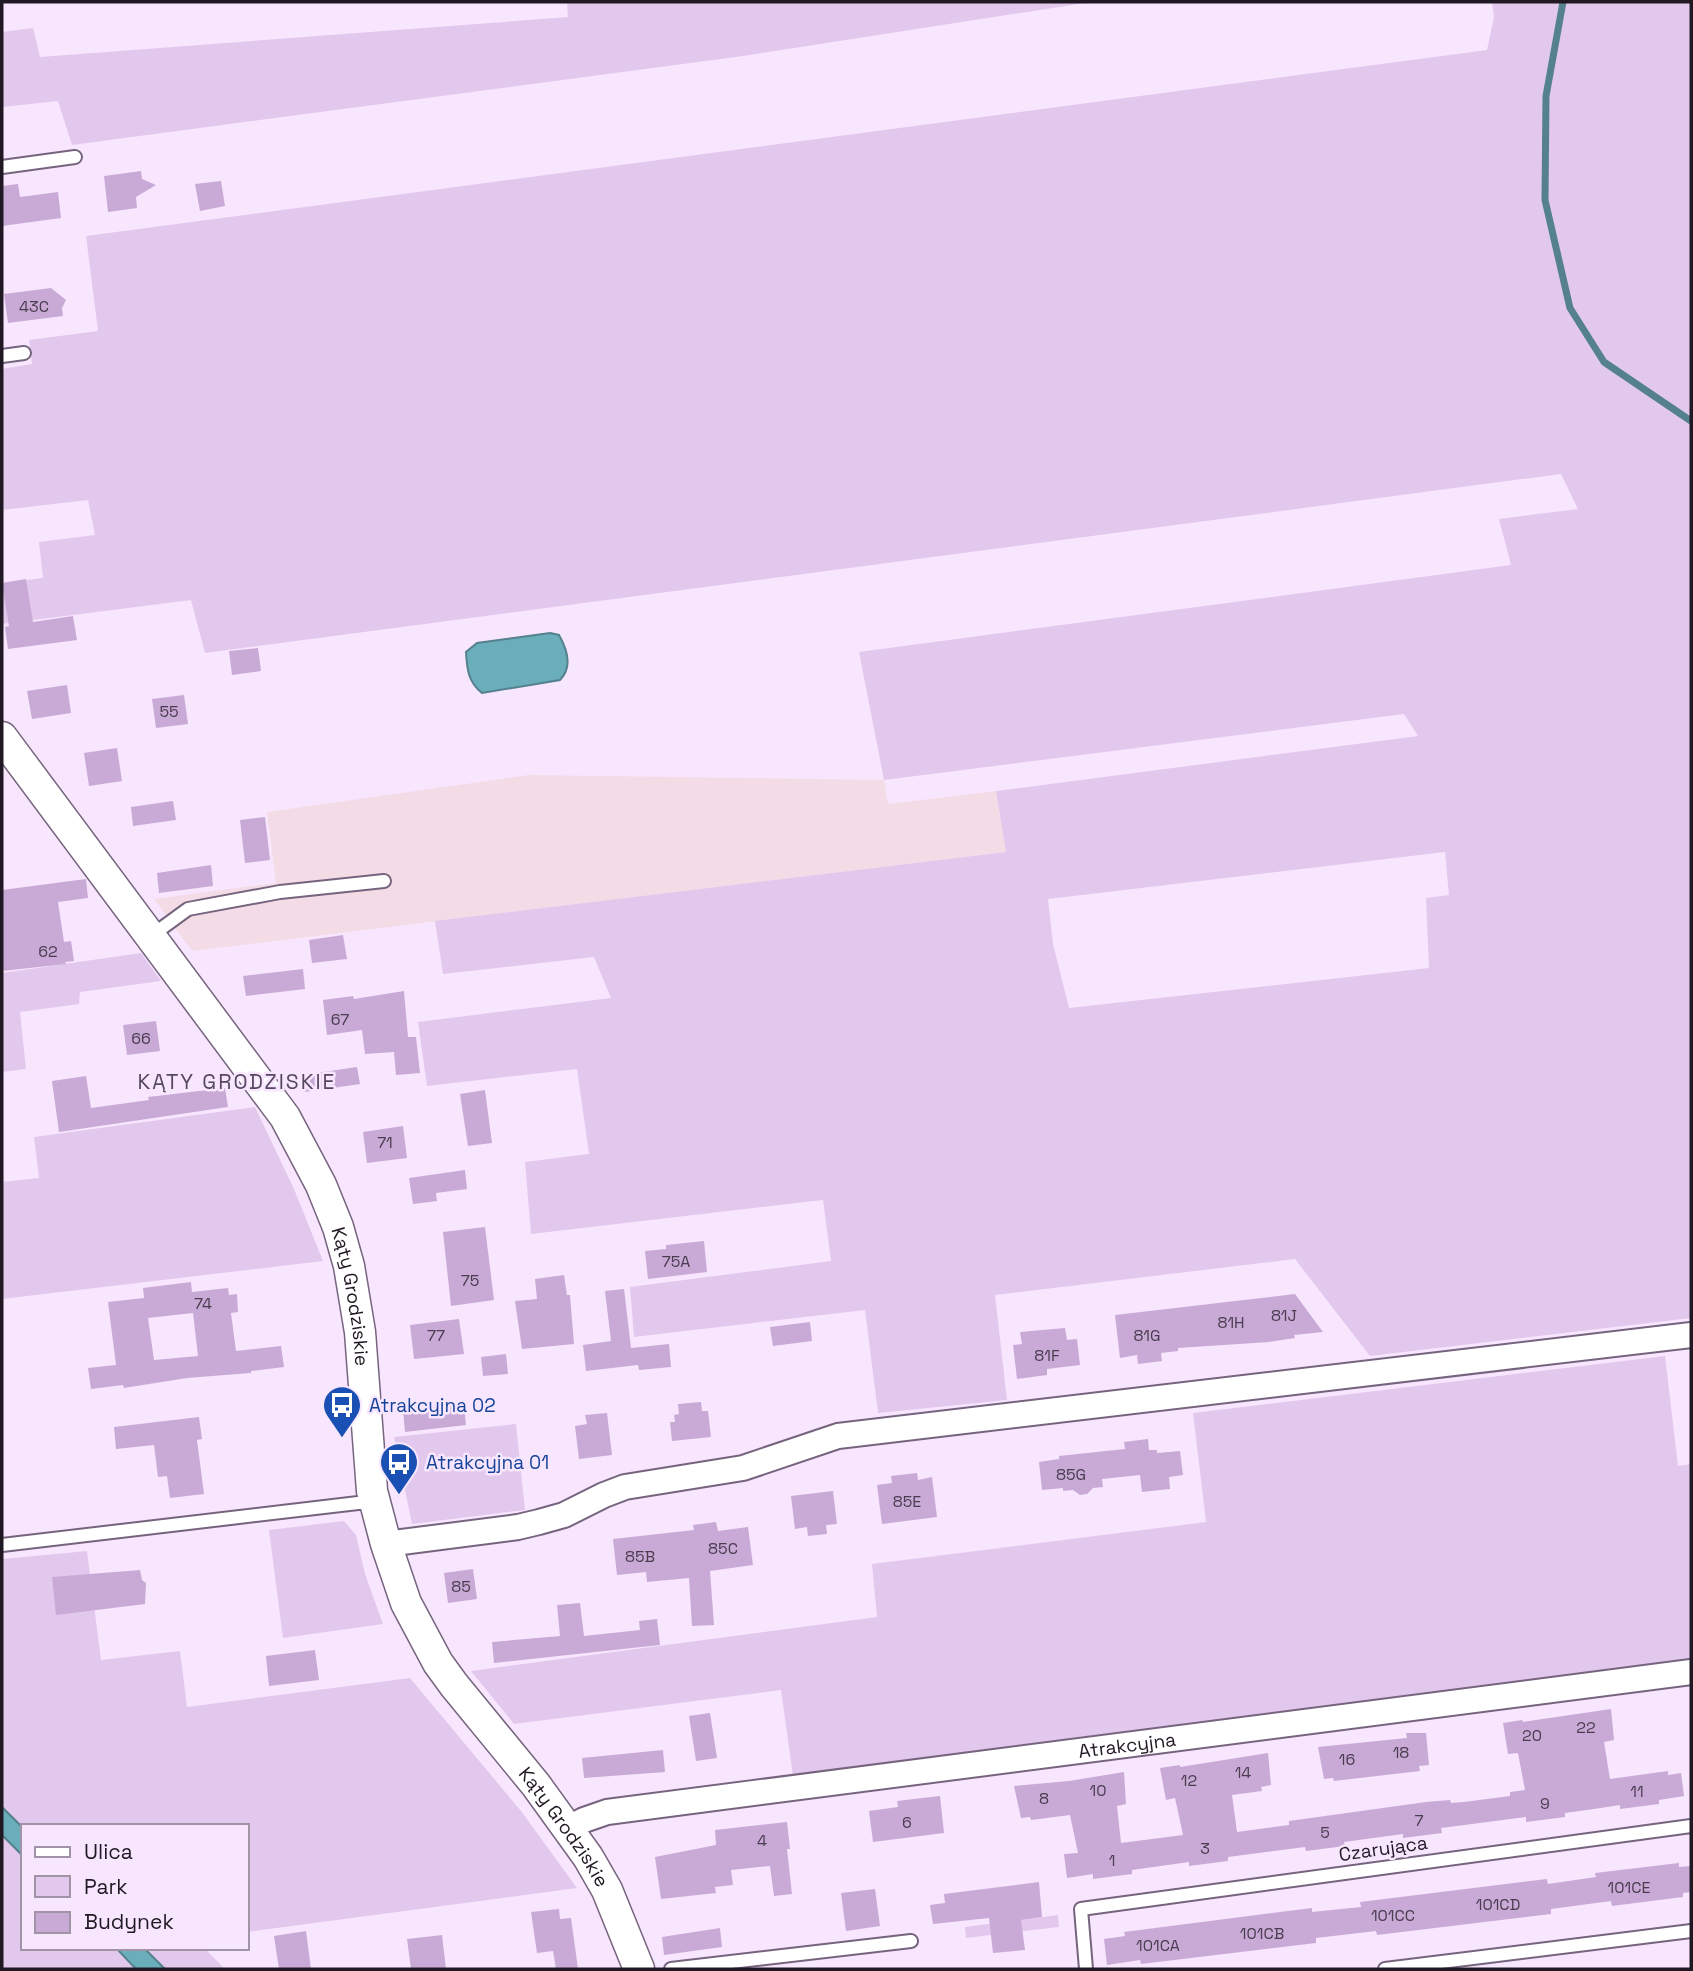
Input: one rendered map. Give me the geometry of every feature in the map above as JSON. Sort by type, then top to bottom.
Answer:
[{"type":"street","name":"Kąty Grodziskie","points":[[2,737],[285,1117],[321,1185],[338,1227],[349,1266],[360,1332],[369,1467],[375,1503],[406,1603],[438,1663],[568,1829],[601,1878],[639,1969]]},
{"type":"street","points":[[386,1545],[540,1522],[564,1515],[625,1488],[743,1468],[838,1436],[1691,1335]]},
{"type":"street","name":"Atrakcyjna","points":[[568,1829],[583,1819],[607,1812],[1691,1672]]},
{"type":"lane","points":[[2,167],[75,157]]},
{"type":"lane","points":[[2,356],[24,353]]},
{"type":"lane","points":[[150,937],[188,909],[280,892],[384,881]]},
{"type":"lane","points":[[2,1545],[375,1503]]},
{"type":"lane","name":"Czarująca","points":[[1086,1969],[1081,1909],[1691,1826]]},
{"type":"lane","points":[[1385,1969],[1691,1931]]},
{"type":"lane","points":[[671,1969],[911,1941]]},
{"type":"shaded area","points":[[529,775],[884,780],[888,804],[996,791],[1006,852],[192,951],[154,899],[276,883],[267,812]]},
{"type":"green space","points":[[567,2],[1091,2],[743,56],[72,145],[58,101],[2,107],[2,32],[33,28],[40,57],[568,17]]},
{"type":"green space","points":[[1492,2],[1691,2],[1691,1318],[1370,1356],[1295,1259],[995,1295],[1007,1400],[878,1413],[865,1310],[634,1337],[630,1287],[831,1261],[823,1200],[531,1234],[525,1162],[589,1154],[577,1069],[427,1086],[418,1022],[611,998],[594,957],[443,974],[435,921],[1006,852],[996,791],[1418,736],[1404,714],[884,780],[859,652],[1511,565],[1499,519],[1578,509],[1561,474],[205,653],[191,600],[2,624],[2,583],[43,578],[39,542],[95,535],[88,500],[2,510],[2,369],[32,364],[29,340],[98,331],[86,236],[1487,50],[1494,17]],"holes":[[[1445,852],[1449,895],[1426,898],[1429,968],[1069,1008],[1053,944],[1048,899]]]},
{"type":"green space","points":[[141,953],[161,981],[80,992],[79,1004],[20,1012],[26,1069],[2,1072],[2,973]]},
{"type":"green space","points":[[255,1107],[294,1189],[323,1261],[2,1299],[2,1182],[39,1178],[34,1137]]},
{"type":"green space","points":[[1665,1356],[1678,1466],[1691,1464],[1691,1660],[793,1776],[781,1690],[514,1724],[471,1671],[877,1617],[872,1564],[1206,1522],[1193,1413]]},
{"type":"green space","points":[[516,1424],[525,1510],[412,1524],[394,1437]]},
{"type":"green space","points":[[344,1521],[356,1535],[365,1574],[383,1624],[283,1638],[269,1530]]},
{"type":"green space","points":[[87,1551],[101,1660],[180,1651],[187,1707],[410,1678],[521,1811],[577,1888],[248,1932],[248,1824],[21,1826],[2,1807],[2,1559]]},
{"type":"green space","points":[[2,1835],[21,1854],[21,1950],[118,1950],[136,1969],[2,1969]]},
{"type":"green space","points":[[1058,1915],[1059,1927],[966,1938],[965,1927]]},
{"type":"green space","points":[[146,1950],[206,1950],[225,1969],[165,1969]]},
{"type":"water","points":[[550,633],[559,635],[566,652],[568,664],[560,680],[482,693],[471,680],[466,652],[477,643]]},
{"type":"water","points":[[2,1807],[21,1826],[21,1854],[2,1835]]},
{"type":"water","points":[[118,1950],[146,1950],[165,1969],[136,1969]]},
{"type":"building","points":[[141,171],[142,179],[156,185],[136,197],[137,208],[108,212],[104,176]]},
{"type":"building","points":[[221,181],[225,206],[200,211],[195,184]]},
{"type":"building","points":[[18,184],[20,197],[58,192],[61,218],[2,226],[2,186]]},
{"type":"building","points":[[51,288],[66,300],[62,308],[63,316],[8,323],[4,294]]},
{"type":"building","points":[[26,579],[33,622],[73,616],[77,640],[8,649],[5,627],[9,626],[2,583]]},
{"type":"building","points":[[258,648],[261,671],[232,675],[229,651]]},
{"type":"building","points":[[67,685],[71,713],[32,719],[27,691]]},
{"type":"building","points":[[184,695],[188,724],[156,728],[152,699]]},
{"type":"building","points":[[117,748],[122,781],[89,786],[84,753]]},
{"type":"building","points":[[173,801],[176,820],[133,826],[131,807]]},
{"type":"building","points":[[265,817],[270,860],[245,863],[240,820]]},
{"type":"building","points":[[211,865],[213,886],[159,893],[157,873]]},
{"type":"building","points":[[86,879],[88,898],[58,902],[64,942],[71,941],[74,961],[2,971],[2,890]]},
{"type":"building","points":[[343,935],[347,959],[312,963],[309,940]]},
{"type":"building","points":[[303,969],[305,989],[246,996],[243,976]]},
{"type":"building","points":[[404,991],[408,1037],[416,1037],[420,1073],[396,1075],[394,1052],[365,1054],[362,1030],[327,1035],[323,1000],[353,996],[354,999]]},
{"type":"building","points":[[156,1021],[160,1051],[127,1055],[123,1025]]},
{"type":"building","points":[[357,1067],[360,1084],[305,1092],[302,1075]]},
{"type":"building","points":[[86,1076],[91,1108],[149,1100],[148,1097],[225,1088],[228,1107],[59,1132],[52,1081]]},
{"type":"building","points":[[485,1090],[492,1143],[468,1146],[460,1094]]},
{"type":"building","points":[[403,1126],[407,1158],[367,1163],[363,1132]]},
{"type":"building","points":[[465,1170],[467,1189],[436,1193],[437,1201],[413,1204],[409,1178]]},
{"type":"building","points":[[485,1227],[494,1300],[451,1306],[443,1232]]},
{"type":"building","points":[[704,1241],[707,1272],[648,1279],[645,1251],[666,1249],[666,1245]]},
{"type":"building","points":[[564,1275],[567,1295],[570,1295],[574,1344],[522,1349],[515,1301],[537,1299],[535,1279]]},
{"type":"building","points":[[191,1282],[192,1292],[228,1288],[229,1295],[237,1294],[238,1312],[231,1313],[236,1351],[281,1346],[284,1367],[124,1388],[123,1385],[91,1389],[88,1368],[116,1365],[108,1302],[144,1298],[143,1288]],"holes":[[[193,1313],[198,1356],[154,1360],[148,1318]]]},
{"type":"building","points":[[624,1289],[631,1348],[669,1344],[671,1367],[639,1370],[638,1365],[586,1371],[583,1345],[611,1341],[605,1291]]},
{"type":"building","points":[[1295,1294],[1323,1332],[1294,1335],[1295,1338],[1269,1342],[1178,1348],[1178,1351],[1161,1353],[1162,1361],[1138,1364],[1137,1355],[1120,1358],[1115,1315]]},
{"type":"building","points":[[459,1319],[464,1354],[414,1359],[410,1325]]},
{"type":"building","points":[[810,1322],[812,1341],[773,1346],[770,1327]]},
{"type":"building","points":[[1065,1328],[1067,1340],[1077,1339],[1080,1365],[1047,1369],[1047,1375],[1017,1379],[1013,1345],[1022,1344],[1020,1332]]},
{"type":"building","points":[[506,1354],[508,1374],[483,1376],[481,1357]]},
{"type":"building","points":[[701,1402],[702,1411],[708,1411],[711,1437],[672,1441],[670,1422],[675,1422],[674,1415],[679,1414],[678,1404]]},
{"type":"building","points":[[464,1404],[466,1425],[405,1432],[403,1410]]},
{"type":"building","points":[[607,1413],[612,1455],[579,1459],[575,1426],[587,1424],[585,1415]]},
{"type":"building","points":[[199,1417],[202,1439],[197,1440],[204,1494],[170,1498],[167,1476],[158,1477],[154,1445],[116,1449],[114,1427]]},
{"type":"building","points":[[1148,1439],[1149,1450],[1157,1450],[1157,1453],[1180,1451],[1183,1475],[1169,1477],[1170,1489],[1142,1492],[1140,1475],[1102,1479],[1103,1487],[1093,1488],[1087,1494],[1080,1495],[1073,1490],[1063,1491],[1063,1488],[1042,1490],[1039,1462],[1059,1459],[1059,1456],[1125,1449],[1124,1442]]},
{"type":"building","points":[[917,1473],[918,1480],[932,1477],[937,1517],[882,1524],[877,1485],[892,1483],[891,1476]]},
{"type":"building","points":[[833,1491],[837,1524],[826,1525],[827,1534],[808,1536],[807,1527],[795,1529],[791,1496]]},
{"type":"building","points":[[716,1522],[718,1531],[748,1527],[753,1565],[710,1571],[714,1625],[692,1626],[689,1578],[647,1582],[646,1572],[617,1575],[613,1539],[694,1530],[693,1525]]},
{"type":"building","points":[[473,1569],[477,1599],[448,1603],[444,1573]]},
{"type":"building","points":[[140,1570],[142,1580],[146,1583],[145,1604],[56,1615],[52,1577]]},
{"type":"building","points":[[580,1603],[584,1636],[640,1630],[639,1621],[657,1619],[660,1645],[494,1663],[492,1642],[560,1636],[557,1605]]},
{"type":"building","points":[[315,1650],[319,1680],[269,1686],[266,1656]]},
{"type":"building","points":[[1611,1709],[1614,1740],[1604,1742],[1610,1779],[1668,1771],[1668,1775],[1681,1773],[1684,1796],[1659,1800],[1659,1804],[1620,1809],[1620,1805],[1526,1822],[1526,1817],[1441,1828],[1442,1833],[1403,1838],[1403,1834],[1344,1842],[1345,1846],[1306,1851],[1305,1847],[1228,1857],[1228,1861],[1189,1866],[1189,1862],[1093,1879],[1093,1874],[1067,1878],[1064,1854],[1078,1853],[1070,1815],[1031,1820],[1030,1817],[1021,1818],[1014,1786],[1124,1772],[1126,1804],[1117,1806],[1121,1843],[1183,1835],[1175,1798],[1166,1800],[1160,1768],[1268,1753],[1271,1785],[1261,1787],[1262,1791],[1232,1795],[1237,1832],[1289,1825],[1289,1821],[1426,1802],[1450,1800],[1451,1803],[1510,1796],[1510,1792],[1525,1790],[1518,1753],[1508,1754],[1503,1723]]},
{"type":"building","points":[[710,1713],[717,1758],[696,1761],[689,1716]]},
{"type":"building","points":[[1406,1733],[1426,1733],[1429,1765],[1419,1766],[1420,1771],[1334,1781],[1333,1778],[1324,1779],[1318,1747],[1407,1738]]},
{"type":"building","points":[[663,1750],[665,1772],[584,1778],[582,1758]]},
{"type":"building","points":[[940,1796],[944,1833],[873,1842],[869,1811],[898,1807],[897,1801]]},
{"type":"building","points":[[787,1822],[792,1894],[774,1896],[770,1866],[731,1870],[733,1885],[715,1887],[716,1893],[661,1899],[655,1857],[716,1845],[715,1830]]},
{"type":"building","points":[[1679,1863],[1679,1867],[1691,1866],[1691,1892],[1683,1893],[1683,1897],[1612,1906],[1611,1901],[1551,1909],[1551,1914],[1377,1935],[1376,1931],[1316,1938],[1316,1943],[1141,1964],[1140,1960],[1107,1965],[1104,1939],[1125,1936],[1124,1932],[1312,1908],[1312,1912],[1361,1907],[1360,1902],[1547,1879],[1548,1884],[1596,1877],[1595,1873]]},
{"type":"building","points":[[1039,1882],[1042,1917],[1021,1920],[1025,1950],[993,1953],[989,1918],[933,1924],[930,1905],[945,1903],[944,1894]]},
{"type":"building","points":[[875,1889],[880,1926],[846,1931],[841,1893]]},
{"type":"building","points":[[559,1909],[560,1919],[571,1918],[578,1969],[556,1969],[553,1951],[537,1953],[531,1912]]},
{"type":"building","points":[[720,1928],[722,1947],[664,1955],[662,1937]]},
{"type":"building","points":[[306,1931],[311,1969],[279,1969],[274,1936]]},
{"type":"building","points":[[442,1935],[446,1969],[411,1969],[407,1939]]},
{"type":"waterway","points":[[1563,2],[1546,96],[1545,200],[1570,308],[1604,362],[1691,421]]},
{"type":"place","name":"Atrakcyjna 02","points":[[342,1439]]},
{"type":"place","name":"Atrakcyjna 01","points":[[399,1496]]},
{"type":"district","name":"KĄTY GRODZISKIE","points":[[237,1082]]}]
